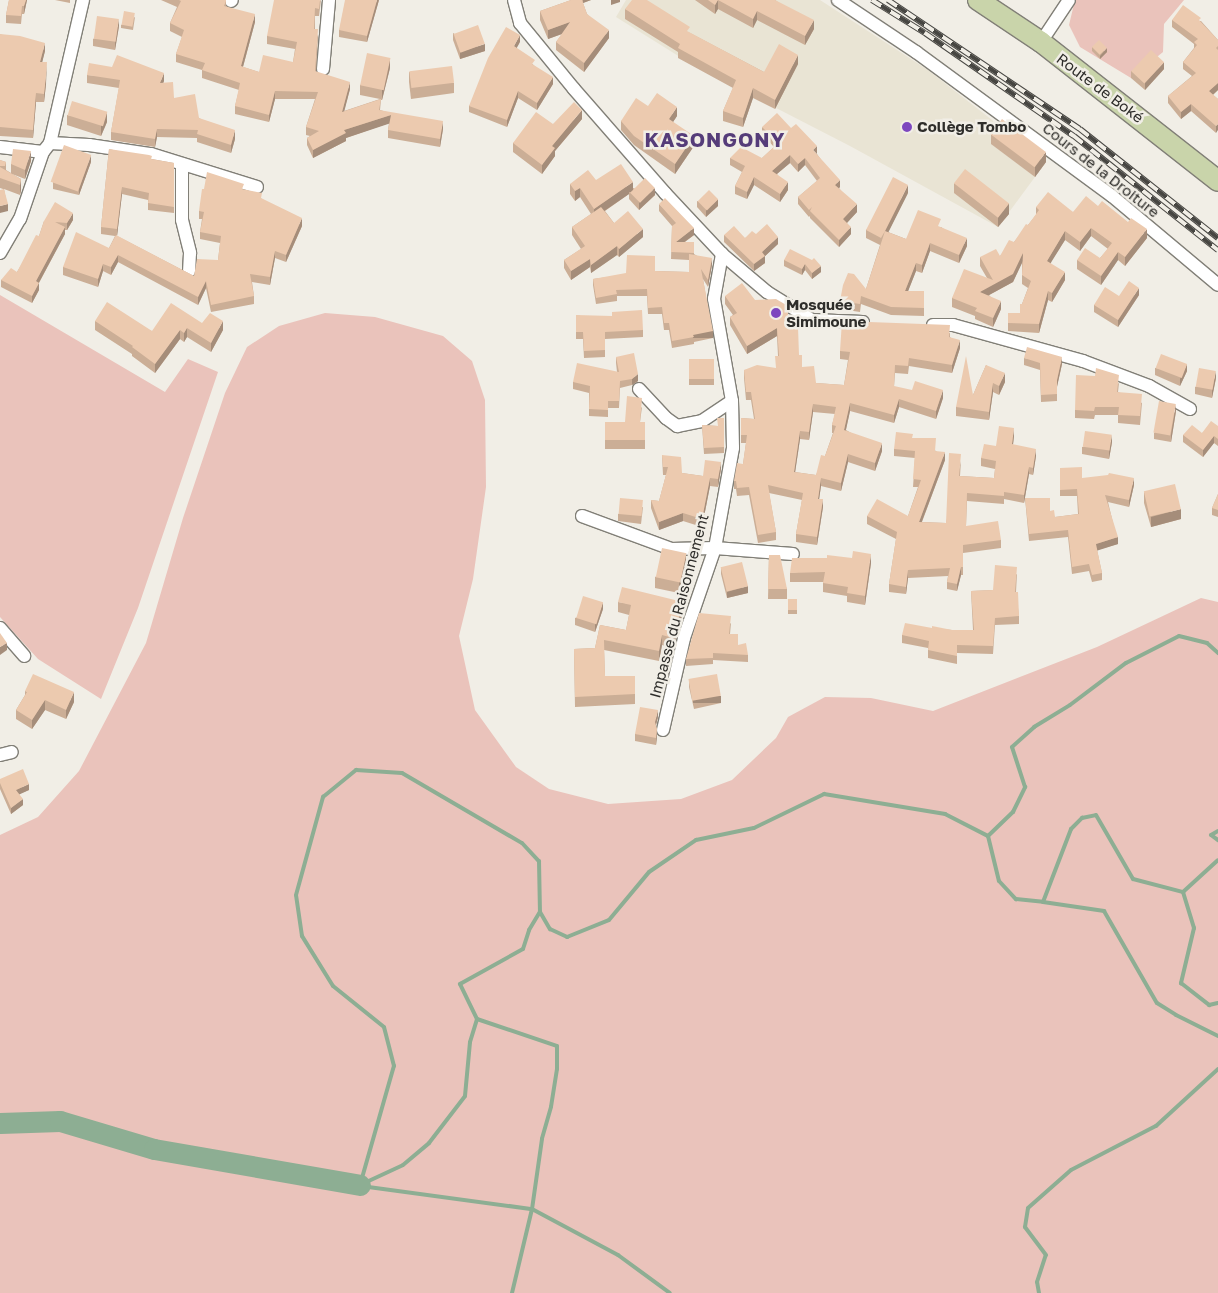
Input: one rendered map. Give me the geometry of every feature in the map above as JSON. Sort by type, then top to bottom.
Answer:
[{"type":"main road","name":"Route de Boké","points":[[978,0],[1040,42],[1218,181]]},
{"type":"street","points":[[0,253],[20,219],[47,148],[83,0]]},
{"type":"street","points":[[323,69],[329,0]]},
{"type":"street","points":[[514,0],[520,23],[574,89],[665,194],[722,254],[768,292],[812,320],[877,323]]},
{"type":"street","name":"Cours de la Droiture","points":[[838,0],[916,52],[1112,196],[1218,285]]},
{"type":"street","points":[[1040,42],[1069,0]]},
{"type":"street","points":[[0,147],[47,148],[89,145],[151,154],[257,187]]},
{"type":"street","points":[[182,164],[182,220],[190,253],[189,271]]},
{"type":"street","name":"Impasse du Raisonnement","points":[[664,730],[684,638],[715,548],[733,448],[732,402],[714,299],[722,254]]},
{"type":"street","points":[[924,324],[953,325],[1083,360],[1148,386],[1190,409]]},
{"type":"street","points":[[640,389],[666,418],[678,426],[702,421],[732,402]]},
{"type":"street","points":[[582,516],[671,549],[715,548],[793,554]]},
{"type":"street","points":[[0,628],[24,656]]},
{"type":"shaded area","name":"Collège Tombo","points":[[626,0],[820,0],[928,70],[1046,162],[998,227],[850,146],[696,67],[616,17]]},
{"type":"shaded area","points":[[1075,0],[1184,0],[1164,24],[1163,52],[1131,78],[1080,47],[1069,25]]},
{"type":"shaded area","points":[[0,295],[165,392],[188,359],[218,372],[138,608],[101,699],[38,659],[0,617]]},
{"type":"shaded area","points":[[325,313],[375,317],[443,336],[472,361],[485,400],[486,487],[473,579],[459,636],[475,710],[516,767],[549,789],[608,804],[681,799],[732,780],[776,738],[788,717],[825,697],[871,698],[933,711],[1097,647],[1201,598],[1218,602],[1218,1293],[0,1293],[0,835],[38,817],[79,771],[146,643],[183,518],[225,393],[247,347],[279,326]]},
{"type":"building","points":[[9,0],[26,0],[24,6],[22,6],[21,16],[6,15]]},
{"type":"building","points":[[179,0],[226,0],[224,6],[255,14],[241,66],[259,72],[263,55],[293,62],[297,42],[267,36],[274,0],[320,0],[319,9],[315,8],[314,29],[318,29],[315,71],[350,82],[342,112],[381,99],[379,110],[443,121],[440,139],[388,130],[391,115],[344,130],[346,133],[313,150],[307,138],[319,131],[306,127],[318,92],[275,91],[269,115],[235,106],[240,83],[202,70],[205,63],[176,54],[184,30],[170,23],[181,1]]},
{"type":"building","points":[[345,0],[377,0],[367,36],[339,30]]},
{"type":"building","points":[[571,0],[582,0],[587,14],[609,30],[584,63],[556,42],[570,22],[548,30],[540,11]]},
{"type":"building","points":[[632,0],[647,0],[690,27],[687,31],[764,72],[779,44],[798,55],[775,100],[753,88],[743,118],[723,111],[736,80],[678,48],[680,44],[625,9]]},
{"type":"building","points":[[708,0],[718,0],[715,5]]},
{"type":"building","points":[[718,0],[775,0],[814,20],[805,36],[757,11],[753,19]]},
{"type":"building","points":[[1183,5],[1201,18],[1199,20],[1218,40],[1216,48],[1218,50],[1218,83],[1209,91],[1218,99],[1218,124],[1216,126],[1191,104],[1181,112],[1168,96],[1196,73],[1183,62],[1197,45],[1194,42],[1198,39],[1172,20]]},
{"type":"building","points":[[124,11],[135,13],[132,27],[122,25]]},
{"type":"building","points":[[97,16],[119,19],[116,42],[94,39]]},
{"type":"building","points":[[478,25],[485,44],[460,53],[454,34]]},
{"type":"building","points":[[506,27],[520,35],[514,46],[535,60],[532,64],[553,77],[537,103],[518,91],[507,120],[469,106],[488,58]]},
{"type":"building","points":[[0,34],[20,36],[45,43],[40,62],[47,62],[44,94],[36,93],[33,130],[0,127]]},
{"type":"building","points":[[1099,40],[1107,48],[1100,55],[1092,47]]},
{"type":"building","points":[[1151,50],[1164,62],[1144,83],[1131,71]]},
{"type":"building","points":[[367,53],[390,58],[384,90],[360,85]]},
{"type":"building","points":[[117,55],[164,73],[160,83],[173,82],[174,98],[195,94],[199,118],[235,130],[231,145],[197,134],[198,130],[157,129],[155,139],[111,132],[120,80],[87,75],[89,63],[112,67]]},
{"type":"building","points":[[452,66],[454,83],[411,88],[409,71]]},
{"type":"building","points":[[657,93],[677,107],[669,119],[694,136],[675,164],[634,136],[621,121],[636,98],[648,106]]},
{"type":"building","points":[[72,101],[107,112],[103,126],[68,115]]},
{"type":"building","points":[[574,102],[582,110],[552,146],[555,148],[542,165],[513,143],[536,112],[553,124]]},
{"type":"building","points":[[777,113],[791,128],[796,124],[817,146],[813,150],[840,180],[835,185],[857,204],[843,219],[851,227],[839,240],[810,211],[812,207],[809,210],[798,197],[820,178],[805,158],[798,164],[790,155],[772,171],[788,182],[780,194],[754,177],[747,192],[735,186],[745,166],[730,158],[741,147],[762,158],[778,143],[762,127]]},
{"type":"building","points":[[1002,119],[1046,152],[1034,167],[991,134]]},
{"type":"building","points":[[64,145],[91,155],[78,192],[51,182]]},
{"type":"building","points":[[13,149],[31,151],[25,170],[11,164]]},
{"type":"building","points":[[109,149],[149,155],[152,156],[151,159],[174,163],[174,207],[148,203],[149,193],[122,187],[117,229],[101,227]]},
{"type":"building","points":[[0,160],[6,162],[5,166],[0,166]]},
{"type":"building","points":[[621,164],[633,182],[594,209],[580,188],[575,191],[570,184],[588,170],[596,180]]},
{"type":"building","points":[[0,167],[21,179],[20,185],[0,178]]},
{"type":"building","points":[[965,169],[1009,203],[998,218],[954,183]]},
{"type":"building","points":[[207,172],[244,184],[242,189],[262,193],[261,198],[302,218],[286,255],[275,251],[270,277],[250,274],[254,296],[211,305],[206,281],[198,297],[118,255],[111,267],[103,264],[98,279],[63,267],[76,232],[109,248],[116,235],[194,276],[197,259],[218,260],[221,236],[200,232],[204,212],[199,211]]},
{"type":"building","points":[[893,177],[908,185],[881,238],[866,230]]},
{"type":"building","points":[[645,178],[655,188],[640,203],[630,193]]},
{"type":"building","points":[[4,189],[8,204],[0,206],[0,190]]},
{"type":"building","points":[[709,190],[718,199],[707,211],[698,201]]},
{"type":"building","points":[[1048,192],[1073,212],[1086,196],[1098,206],[1102,201],[1128,222],[1131,218],[1147,229],[1125,257],[1118,252],[1101,276],[1077,260],[1085,248],[1100,258],[1112,243],[1091,228],[1080,242],[1065,231],[1047,261],[1065,272],[1052,293],[1048,291],[1039,324],[1008,323],[1008,313],[1020,313],[1020,304],[1022,304],[1031,281],[1022,275],[1023,253],[1013,274],[980,292],[1001,301],[993,318],[975,311],[977,308],[952,298],[964,269],[993,280],[980,257],[996,249],[1000,256],[1009,240],[1014,242],[1026,224],[1028,225],[1039,210],[1036,207]]},
{"type":"building","points":[[665,198],[694,228],[676,242],[694,242],[694,253],[671,252],[672,226],[676,223],[659,204]]},
{"type":"building","points":[[55,202],[73,213],[67,223],[55,222],[65,227],[36,281],[39,283],[32,296],[1,280],[11,268],[17,272],[36,235],[39,236],[44,221]]},
{"type":"building","points":[[601,207],[614,223],[628,211],[643,229],[619,249],[617,246],[591,265],[590,259],[571,271],[564,260],[585,246],[572,227]]},
{"type":"building","points":[[918,210],[941,219],[938,226],[967,238],[959,255],[930,243],[922,265],[916,263],[905,291],[924,291],[924,308],[891,307],[861,296],[860,304],[840,301],[843,285],[848,273],[854,274],[866,289],[885,231],[906,239]]},
{"type":"building","points":[[767,224],[778,237],[762,252],[765,256],[754,264],[724,235],[734,226],[745,238],[752,231],[756,234]]},
{"type":"building","points":[[790,249],[812,260],[814,258],[821,266],[812,273],[805,264],[802,269],[784,260]]},
{"type":"building","points":[[689,254],[712,258],[708,280],[701,269],[713,331],[672,341],[669,323],[664,323],[662,307],[648,308],[647,289],[616,290],[617,294],[596,298],[593,279],[626,273],[627,255],[655,256],[655,271],[689,272]]},
{"type":"building","points":[[1129,281],[1139,288],[1118,320],[1094,305],[1105,287],[1119,296]]},
{"type":"building","points":[[742,283],[755,300],[776,299],[788,306],[788,327],[798,327],[799,355],[802,355],[802,367],[814,366],[816,383],[844,385],[850,352],[840,351],[842,321],[950,325],[949,337],[960,340],[952,365],[909,358],[908,366],[895,365],[894,386],[912,390],[915,381],[943,390],[936,411],[899,399],[894,415],[850,403],[844,430],[882,443],[875,463],[848,454],[841,483],[821,478],[818,499],[823,499],[817,537],[796,534],[803,493],[768,485],[776,532],[758,535],[749,487],[737,488],[736,481],[734,481],[737,463],[743,464],[747,435],[741,435],[741,418],[755,419],[751,392],[746,392],[744,370],[757,365],[776,368],[775,356],[779,356],[777,328],[747,346],[730,317],[737,313],[725,296]],"holes":[[[813,404],[836,407],[832,425],[836,426],[825,456],[821,455],[816,475],[794,472],[800,431],[809,432]]]},
{"type":"building","points":[[107,302],[152,331],[171,303],[202,323],[210,313],[223,321],[211,343],[187,328],[184,333],[180,330],[155,364],[133,346],[95,321]]},
{"type":"building","points":[[642,310],[643,330],[605,332],[605,350],[584,351],[583,332],[576,332],[576,315],[612,316],[612,312]]},
{"type":"building","points":[[1027,347],[1062,357],[1057,380],[1057,394],[1041,395],[1040,363],[1024,358]]},
{"type":"building","points":[[634,353],[638,374],[632,379],[620,381],[619,401],[608,401],[608,410],[589,409],[590,386],[573,382],[577,363],[619,372],[616,357]]},
{"type":"building","points":[[1161,354],[1187,364],[1182,378],[1156,368]]},
{"type":"building","points":[[966,356],[973,395],[986,365],[1005,373],[999,386],[993,383],[989,412],[956,407]]},
{"type":"building","points":[[689,359],[714,359],[714,379],[689,379]]},
{"type":"building","points":[[1096,368],[1119,375],[1117,392],[1142,394],[1140,416],[1118,415],[1119,407],[1095,407],[1094,411],[1075,410],[1076,375],[1095,376]]},
{"type":"building","points":[[1199,368],[1216,371],[1212,390],[1196,387]]},
{"type":"building","points":[[627,396],[642,398],[640,422],[645,422],[645,440],[605,440],[605,422],[625,422]]},
{"type":"building","points":[[1159,401],[1176,404],[1170,435],[1153,433]]},
{"type":"building","points":[[717,418],[724,418],[724,447],[704,448],[702,425],[718,426]]},
{"type":"building","points":[[1211,421],[1218,426],[1218,439],[1214,436],[1203,450],[1183,435],[1192,425],[1202,433]]},
{"type":"building","points":[[999,426],[1014,428],[1012,444],[1036,449],[1033,468],[1029,467],[1024,495],[1004,492],[1004,496],[967,493],[966,526],[998,521],[1001,540],[963,545],[963,567],[961,567],[957,584],[947,582],[950,568],[908,570],[906,587],[889,584],[897,532],[867,516],[877,499],[908,516],[921,480],[913,479],[915,451],[894,449],[896,432],[913,434],[912,438],[936,438],[935,451],[945,452],[919,522],[946,523],[949,453],[961,454],[959,476],[994,478],[996,461],[981,458],[984,444],[996,446]]},
{"type":"building","points":[[1085,431],[1112,435],[1110,451],[1083,447]]},
{"type":"building","points":[[662,455],[681,457],[682,473],[703,476],[705,460],[721,462],[718,479],[710,478],[702,519],[683,513],[659,522],[651,500],[659,501],[668,467],[663,467]]},
{"type":"building","points":[[1082,467],[1082,478],[1108,475],[1109,473],[1134,478],[1129,500],[1105,495],[1118,537],[1096,544],[1102,573],[1092,575],[1089,564],[1072,567],[1068,530],[1029,534],[1025,498],[1050,498],[1050,511],[1054,510],[1055,517],[1079,514],[1077,489],[1060,490],[1060,468]]},
{"type":"building","points":[[1175,484],[1181,509],[1150,517],[1144,491]]},
{"type":"building","points":[[1218,494],[1218,510],[1212,508]]},
{"type":"building","points":[[620,498],[643,500],[642,516],[619,514]]},
{"type":"building","points":[[662,548],[686,553],[680,583],[656,577]]},
{"type":"building","points":[[853,551],[871,554],[865,596],[847,593],[848,587],[823,583],[825,572],[790,573],[792,558],[827,558],[827,555],[852,558]]},
{"type":"building","points":[[769,555],[780,555],[787,589],[768,589]]},
{"type":"building","points":[[742,562],[748,586],[727,592],[721,567]]},
{"type":"building","points":[[995,565],[1017,567],[1015,592],[1018,592],[1019,616],[995,618],[993,646],[957,645],[957,656],[928,650],[929,641],[902,635],[905,623],[932,628],[932,626],[952,630],[974,630],[971,591],[993,590]]},
{"type":"building","points":[[622,587],[683,602],[673,638],[662,635],[659,651],[604,640],[605,676],[635,676],[635,694],[575,697],[574,649],[595,648],[600,625],[626,630],[631,605],[618,602]]},
{"type":"building","points":[[583,596],[603,602],[596,624],[576,618]]},
{"type":"building","points":[[788,599],[797,599],[797,610],[788,610]]},
{"type":"building","points":[[699,613],[731,616],[729,634],[738,634],[738,645],[746,643],[748,655],[713,653],[713,658],[686,659]]},
{"type":"building","points":[[0,633],[7,643],[0,647]]},
{"type":"building","points":[[33,674],[74,692],[66,710],[45,700],[32,720],[16,710],[27,692],[25,691]]},
{"type":"building","points":[[717,674],[721,696],[692,701],[688,679]]},
{"type":"building","points":[[640,707],[658,710],[655,722],[657,729],[656,738],[635,734]]},
{"type":"building","points":[[23,769],[29,784],[16,790],[23,799],[11,808],[0,779]]},
{"type":"waterway","points":[[988,836],[1013,812],[1025,787],[1012,747],[1034,727],[1070,705],[1126,663],[1179,636],[1207,643],[1218,653]]},
{"type":"waterway","points":[[360,1185],[394,1066],[384,1027],[333,986],[302,936],[296,895],[323,797],[356,770],[402,773],[522,843],[539,861],[540,912],[550,929],[567,937],[609,920],[649,872],[696,840],[754,828],[824,794],[945,814],[988,836],[999,881],[1016,899],[1043,902],[1071,829],[1082,818],[1096,815],[1133,879],[1183,892],[1194,928],[1181,983],[1209,1005],[1218,1003]]},
{"type":"waterway","points":[[1218,831],[1211,835],[1218,840]]},
{"type":"waterway","points":[[1183,892],[1218,860]]},
{"type":"waterway","points":[[1043,902],[1104,911],[1157,1003],[1176,1015],[1218,1036]]},
{"type":"waterway","points":[[360,1185],[403,1165],[429,1143],[465,1096],[470,1042],[477,1019],[460,984],[523,949],[529,930],[540,912]]},
{"type":"waterway","points":[[477,1019],[557,1046],[557,1069],[551,1107],[542,1139],[532,1209],[512,1293]]},
{"type":"waterway","points":[[1039,1293],[1037,1282],[1046,1255],[1025,1227],[1028,1208],[1071,1170],[1156,1126],[1218,1069]]},
{"type":"waterway","points":[[0,1123],[60,1121],[154,1149],[360,1185]]},
{"type":"waterway","points":[[361,1186],[532,1209],[618,1255],[670,1293]]},
{"type":"railway","points":[[872,0],[925,33],[1074,136],[1218,250]]},
{"type":"railway","points":[[888,0],[1080,129],[1218,238]]},
{"type":"place","name":"Collège Tombo","points":[[907,127]]},
{"type":"place","name":"Mosquée Simimoune","points":[[776,313]]},
{"type":"district","name":"KASONGONY","points":[[715,139]]}]
